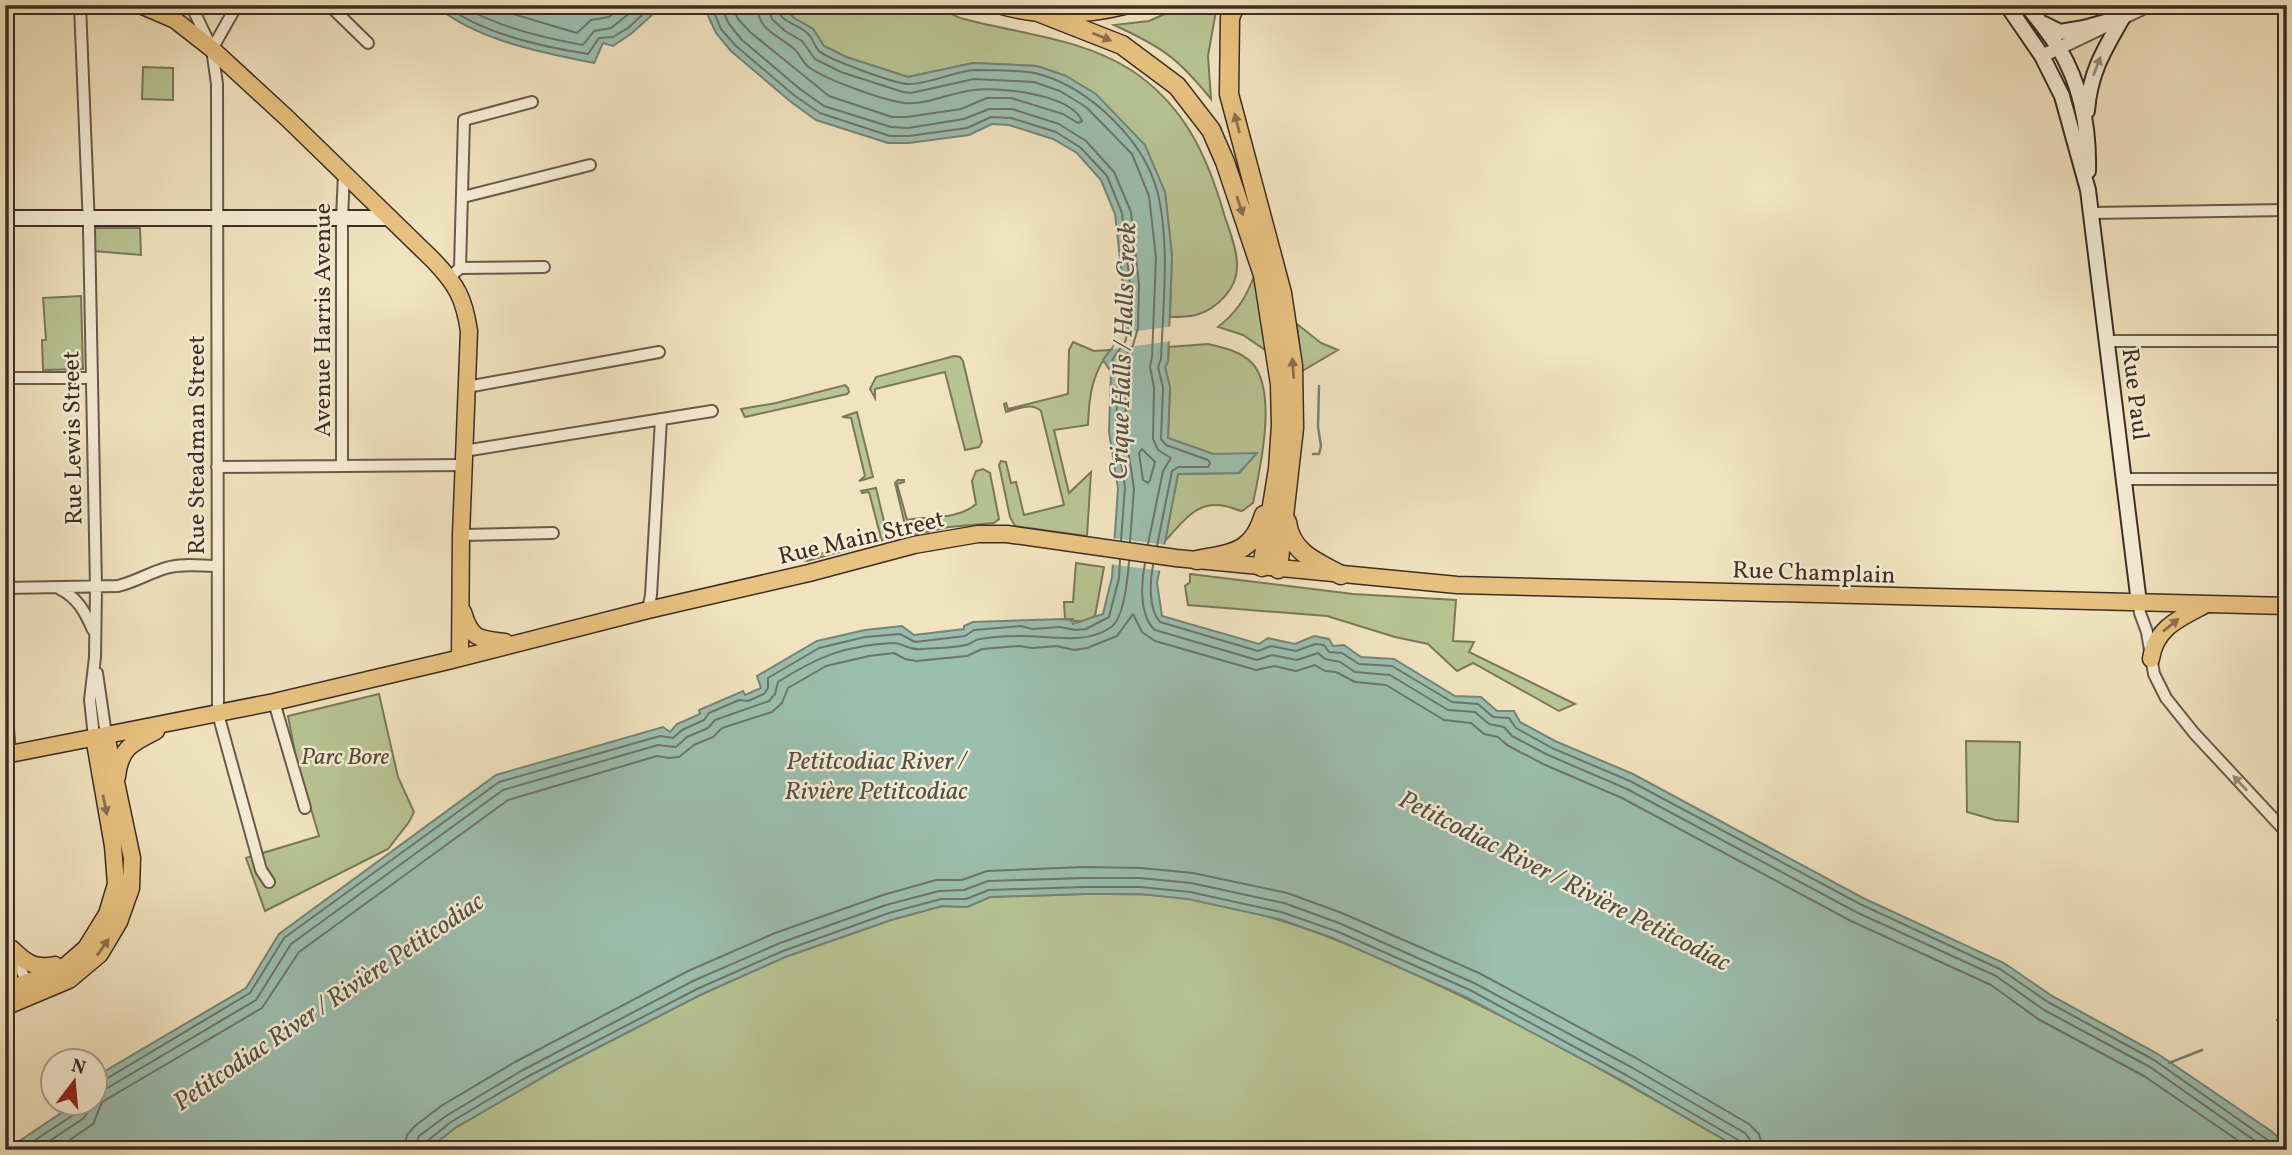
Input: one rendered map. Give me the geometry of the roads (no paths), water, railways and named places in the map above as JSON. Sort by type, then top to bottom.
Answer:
[{"type":"highway","points":[[1002,5],[1038,12],[1076,13],[1124,5]]},
{"type":"highway","points":[[1235,5],[1230,18],[1229,94],[1282,293],[1293,366],[1294,428],[1285,510],[1270,568]]},
{"type":"highway","points":[[1038,12],[1122,45],[1177,86],[1211,130],[1226,162],[1263,275],[1280,384],[1282,425],[1270,568]]},
{"type":"highway","points":[[1197,560],[1238,552],[1252,541],[1259,529],[1278,469]]},
{"type":"highway","points":[[1285,510],[1289,536],[1303,554],[1341,575]]},
{"type":"main road","points":[[140,5],[176,13],[388,218],[455,273],[469,331],[461,535],[460,657]]},
{"type":"main road","points":[[2011,11],[2042,56],[2062,96],[2088,190]]},
{"type":"main road","points":[[2031,11],[2047,26],[2060,32],[2123,17]]},
{"type":"main road","points":[[2031,11],[2059,48],[2070,71],[2086,119],[2089,145],[2088,190]]},
{"type":"main road","points":[[2086,119],[2089,89],[2098,60],[2123,17]]},
{"type":"main road","name":"Rue Paul","points":[[2088,190],[2139,608]]},
{"type":"main road","points":[[5,218],[388,218]]},
{"type":"main road","name":"Rue Main Street","points":[[175,722],[274,702],[797,576],[914,545],[978,534],[1007,534],[1089,547],[1270,568]]},
{"type":"main road","name":"Rue Champlain","points":[[1270,568],[1457,585],[2139,608],[2206,604],[2287,606]]},
{"type":"main road","points":[[460,599],[468,629],[478,638],[513,643]]},
{"type":"main road","points":[[2151,659],[2157,640],[2168,626],[2206,604]]},
{"type":"main road","points":[[8,755],[175,722]]},
{"type":"main road","points":[[116,790],[118,765],[123,752],[135,741],[175,722]]},
{"type":"main road","points":[[5,991],[69,980],[100,954],[120,922],[131,888],[132,858],[100,736]]},
{"type":"main road","points":[[5,1007],[62,969],[86,948],[107,914],[116,884],[100,736]]},
{"type":"main road","points":[[8,942],[24,961],[35,967],[71,961]]},
{"type":"main road","points":[[5,984],[9,977],[8,942]]},
{"type":"street","name":"Rue Lewis Street","points":[[80,5],[88,218],[96,588],[95,657],[90,701],[100,736]]},
{"type":"street","name":"Rue Steadman Street","points":[[191,5],[212,49],[217,84],[218,714],[261,870],[269,882]]},
{"type":"street","points":[[212,49],[237,5]]},
{"type":"street","points":[[329,5],[368,43]]},
{"type":"street","points":[[2042,56],[2149,5]]},
{"type":"street","points":[[531,102],[464,120],[463,197],[455,273],[544,267]]},
{"type":"street","points":[[463,197],[590,165]]},
{"type":"street","name":"Avenue Harris Avenue","points":[[342,465],[344,174]]},
{"type":"street","points":[[2091,213],[2287,210]]},
{"type":"street","points":[[2106,341],[2287,341]]},
{"type":"street","points":[[467,387],[659,352]]},
{"type":"street","points":[[5,378],[91,378]]},
{"type":"street","points":[[217,467],[342,465],[464,458],[712,411]]},
{"type":"street","points":[[648,610],[661,419]]},
{"type":"street","points":[[2123,478],[2287,479]]},
{"type":"street","points":[[461,535],[553,533]]},
{"type":"street","points":[[5,588],[96,588],[136,582],[165,569],[182,565],[217,566]]},
{"type":"street","points":[[58,588],[72,595],[96,635]]},
{"type":"street","points":[[2139,608],[2159,684],[2179,715],[2287,833]]},
{"type":"street","points":[[5,688],[8,755]]},
{"type":"street","points":[[274,702],[305,808]]},
{"type":"street","points":[[8,942],[29,989]]},
{"type":"water","points":[[435,5],[663,5],[613,46],[603,43],[594,63],[489,36],[451,17]]},
{"type":"water","name":"Petitcodiac River / Rivière Petitcodiac","points":[[703,5],[780,5],[794,18],[813,29],[824,46],[846,57],[908,77],[973,63],[1037,66],[1066,76],[1096,94],[1145,145],[1165,192],[1172,256],[1168,362],[1165,367],[1170,387],[1168,438],[1213,454],[1257,453],[1239,473],[1178,474],[1157,583],[1162,616],[1259,644],[1268,638],[1295,644],[1314,636],[1329,639],[1333,646],[1344,645],[1361,657],[1394,659],[1455,696],[1481,697],[1497,711],[1514,711],[1520,722],[1555,741],[1633,774],[1863,898],[2004,963],[2052,996],[2158,1054],[2271,1131],[2287,1145],[2287,1150],[1742,1150],[1623,1081],[1466,997],[1333,938],[1279,919],[1188,899],[1140,894],[1084,894],[990,897],[967,907],[942,906],[891,920],[785,957],[700,995],[562,1066],[455,1128],[427,1150],[6,1150],[57,1116],[108,1116],[108,1069],[246,988],[279,934],[496,775],[663,727],[670,732],[677,724],[700,714],[699,710],[743,691],[745,695],[761,688],[757,676],[817,641],[865,630],[902,626],[914,635],[964,629],[964,626],[973,622],[1064,619],[1072,621],[1073,624],[1103,614],[1112,577],[1118,488],[1109,432],[1111,372],[1103,360],[1119,339],[1122,327],[1123,285],[1115,214],[1101,180],[1077,153],[1053,139],[1009,125],[992,124],[969,135],[888,143],[816,120],[731,51],[716,33]]},
{"type":"waterway","points":[[1313,454],[1319,454],[1321,446],[1318,427],[1319,386]]},
{"type":"waterway","points":[[2277,1020],[2287,1021]]},
{"type":"waterway","points":[[2169,1063],[2202,1050]]},
{"type":"water label","name":"Crique Halls / Halls Creek","points":[[1122,351]]},
{"type":"park label","name":"Parc Bore","points":[[345,756]]}]
